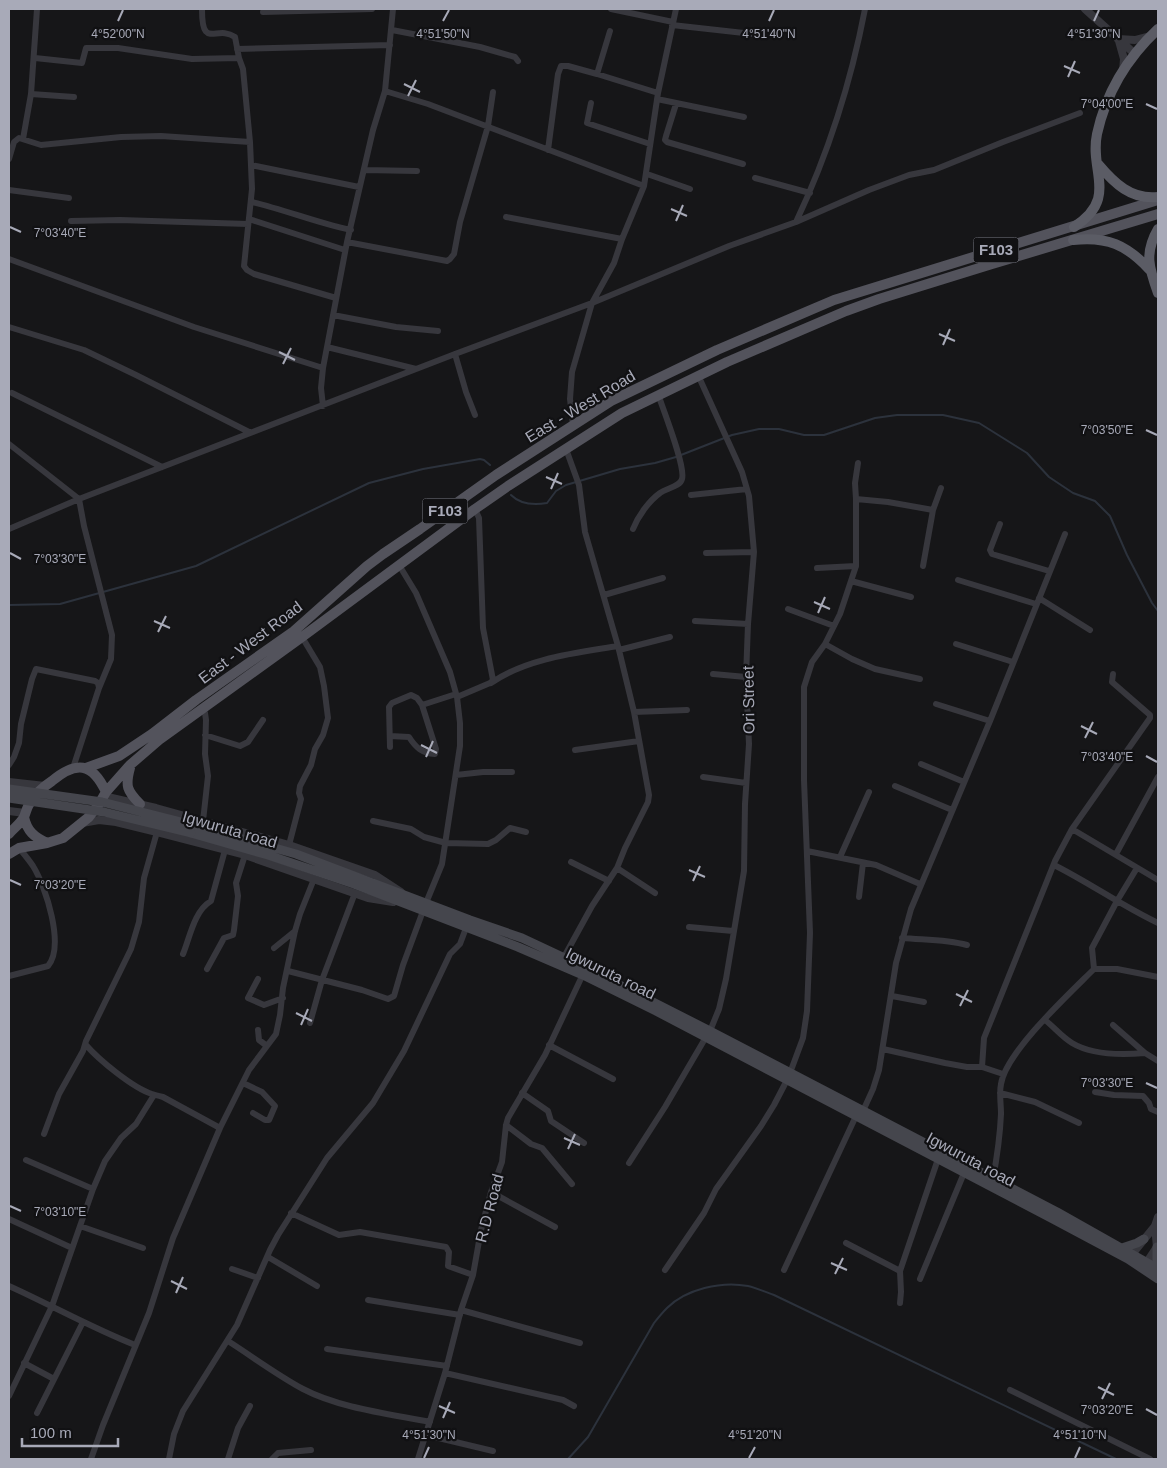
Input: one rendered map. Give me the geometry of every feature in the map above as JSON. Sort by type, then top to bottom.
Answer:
[{"type":"highway","points":[[1074,227],[1088,217],[1095,206],[1100,188],[1096,137],[1112,89],[1123,71],[1154,33]]},
{"type":"highway","points":[[1098,164],[1126,191],[1143,197],[1158,199]]},
{"type":"highway","points":[[1158,228],[1149,252],[1150,270],[1158,293]]},
{"type":"highway","points":[[1073,240],[1099,239],[1117,244],[1133,254],[1150,270]]},
{"type":"main road","name":"East - West Road","points":[[104,794],[130,765],[244,673],[367,566],[496,475],[611,401],[717,350],[834,300],[1074,227],[1158,199]]},
{"type":"main road","name":"East - West Road","points":[[86,768],[119,756],[302,637],[475,509],[566,448],[622,413],[658,394],[846,311],[879,299],[1158,214]]},
{"type":"main road","points":[[989,253],[992,264]]},
{"type":"main road","points":[[130,765],[126,779],[127,787],[130,795],[140,804]]},
{"type":"main road","points":[[9,834],[24,815],[28,804],[45,786],[65,770],[86,768],[100,780],[104,794],[99,804],[82,823],[63,838],[19,848],[9,854]]},
{"type":"main road","points":[[9,789],[99,801],[192,829]]},
{"type":"main road","name":"Igwuruta road","points":[[9,798],[104,812],[192,829],[522,938],[564,958],[585,971],[859,1113],[993,1178],[1122,1248],[1130,1256]]},
{"type":"main road","points":[[24,815],[30,833],[47,843]]},
{"type":"main road","name":"Igwuruta road","points":[[424,907],[466,928],[585,971]]},
{"type":"main road","name":"Igwuruta road","points":[[859,1113],[964,1173],[1145,1265],[1158,1269]]},
{"type":"main road","points":[[1122,1248],[1144,1239]]},
{"type":"main road","points":[[1157,1247],[1158,1269]]},
{"type":"main road","name":"Igwuruta road","points":[[1145,1265],[1158,1279]]},
{"type":"street","points":[[23,139],[35,58],[37,9]]},
{"type":"street","points":[[195,9],[202,9],[204,30],[209,34],[233,35],[236,40],[238,58],[243,69],[250,142],[252,202],[244,266],[254,274],[336,298]]},
{"type":"street","points":[[263,12],[372,9]]},
{"type":"street","points":[[323,406],[323,368],[347,242],[385,91],[393,9]]},
{"type":"street","points":[[611,9],[672,23],[753,34]]},
{"type":"street","points":[[573,425],[570,399],[571,379],[592,303],[610,270],[644,186],[658,96],[676,9]]},
{"type":"street","points":[[796,222],[810,193],[845,94],[865,9]]},
{"type":"street","points":[[1085,9],[1136,54]]},
{"type":"street","points":[[392,30],[480,47],[515,57],[518,61]]},
{"type":"street","points":[[597,74],[610,31]]},
{"type":"street","points":[[1118,39],[1135,40],[1154,33]]},
{"type":"street","points":[[1118,39],[1124,59],[1123,71]]},
{"type":"street","points":[[237,49],[390,45]]},
{"type":"street","points":[[35,58],[82,63],[86,48],[118,48],[192,58],[238,58]]},
{"type":"street","points":[[548,150],[560,68],[563,65],[597,74],[676,104],[744,117]]},
{"type":"street","points":[[385,91],[428,104],[488,126],[644,186]]},
{"type":"street","points":[[347,242],[447,261],[450,259],[454,254],[460,222],[488,126],[493,92]]},
{"type":"street","points":[[31,94],[74,97]]},
{"type":"street","points":[[591,103],[587,123],[650,144]]},
{"type":"street","points":[[676,104],[665,140],[667,142],[743,164]]},
{"type":"street","points":[[9,529],[79,499],[249,432],[323,406],[592,303],[729,246],[796,222],[869,190],[909,175],[934,170],[1080,113]]},
{"type":"street","points":[[9,159],[14,142],[19,138],[41,145],[121,137],[161,136],[250,142]]},
{"type":"street","points":[[251,165],[360,187]]},
{"type":"street","points":[[364,170],[417,171]]},
{"type":"street","points":[[647,174],[690,190]]},
{"type":"street","points":[[754,178],[810,193]]},
{"type":"street","points":[[9,190],[69,198]]},
{"type":"street","points":[[252,202],[351,230]]},
{"type":"street","points":[[506,217],[622,239]]},
{"type":"street","points":[[71,221],[248,222],[346,250]]},
{"type":"street","points":[[9,259],[194,327],[323,368]]},
{"type":"street","points":[[333,315],[396,327],[438,331]]},
{"type":"street","points":[[9,327],[84,350],[249,432]]},
{"type":"street","points":[[327,346],[417,369]]},
{"type":"street","points":[[455,354],[475,415]]},
{"type":"street","name":"Ori Street","points":[[629,1163],[708,1034],[721,1001],[744,871],[749,744],[746,677],[754,537],[747,489],[742,472],[698,375]]},
{"type":"street","points":[[12,392],[162,467]]},
{"type":"street","points":[[633,529],[636,520],[658,494],[680,484],[682,480],[680,462],[658,394]]},
{"type":"street","points":[[9,444],[79,499],[84,526],[112,635],[111,658],[99,688],[73,768]]},
{"type":"street","points":[[564,958],[592,906],[617,868],[624,848],[648,802],[649,795],[634,712],[619,648],[584,526],[579,485],[566,448]]},
{"type":"street","points":[[665,1270],[704,1213],[716,1188],[774,1105],[789,1077],[803,1038],[807,1010],[810,933],[804,780],[804,687],[812,662],[825,644],[845,601],[856,566],[855,483],[858,463]]},
{"type":"street","points":[[923,566],[932,510],[941,488]]},
{"type":"street","points":[[692,495],[747,489]]},
{"type":"street","points":[[856,499],[888,502],[932,510]]},
{"type":"street","points":[[475,509],[479,518],[483,628],[492,677],[491,683]]},
{"type":"street","points":[[1000,524],[990,550],[992,554],[1049,572]]},
{"type":"street","points":[[784,1270],[859,1113],[873,1089],[880,1070],[896,963],[902,938],[920,884],[990,721],[1065,534]]},
{"type":"street","points":[[706,553],[754,552]]},
{"type":"street","points":[[288,971],[362,990],[388,999],[394,996],[403,964],[442,864],[456,774],[460,731],[456,695],[450,672],[433,630],[416,593],[400,565]]},
{"type":"street","points":[[817,568],[856,566]]},
{"type":"street","points":[[604,595],[663,578]]},
{"type":"street","points":[[958,580],[1038,601],[1090,630]]},
{"type":"street","points":[[851,581],[910,597]]},
{"type":"street","points":[[788,609],[834,626]]},
{"type":"street","points":[[695,620],[748,624]]},
{"type":"street","points":[[422,705],[491,683],[548,658],[619,648],[670,636]]},
{"type":"street","points":[[289,845],[301,799],[299,793],[300,786],[311,765],[315,749],[323,735],[328,718],[320,667],[302,637]]},
{"type":"street","points":[[825,644],[875,669],[920,679]]},
{"type":"street","points":[[956,644],[1013,662]]},
{"type":"street","points":[[9,765],[19,743],[21,724],[36,669],[95,681],[98,683],[99,688]]},
{"type":"street","points":[[713,674],[746,677]]},
{"type":"street","points":[[982,1067],[984,1038],[1054,865],[1072,829],[1150,718],[1150,715],[1112,682],[1113,674]]},
{"type":"street","points":[[390,736],[407,736],[416,748],[435,754],[436,749],[422,705],[417,698],[411,695],[392,703],[389,707],[390,747]]},
{"type":"street","points":[[936,704],[990,721]]},
{"type":"street","points":[[202,708],[205,713],[205,754],[208,776],[203,821]]},
{"type":"street","points":[[634,712],[687,710]]},
{"type":"street","points":[[205,735],[240,746],[248,742],[263,720]]},
{"type":"street","points":[[575,750],[639,741]]},
{"type":"street","points":[[921,764],[964,782]]},
{"type":"street","points":[[456,774],[512,772]]},
{"type":"street","points":[[703,777],[746,783]]},
{"type":"street","points":[[1116,854],[1158,777]]},
{"type":"street","points":[[9,782],[45,786]]},
{"type":"street","points":[[894,786],[952,810]]},
{"type":"street","points":[[840,857],[869,792]]},
{"type":"street","points":[[104,794],[289,845],[375,875],[403,899]]},
{"type":"street","points":[[9,811],[24,815]]},
{"type":"street","points":[[82,823],[99,820],[116,822],[245,855],[368,898],[403,899]]},
{"type":"street","points":[[373,821],[411,829],[424,837],[446,843],[488,844],[510,828],[526,832]]},
{"type":"street","points":[[1072,829],[1158,880]]},
{"type":"street","points":[[44,1134],[59,1094],[86,1045],[86,1041],[131,949],[139,922],[144,878],[157,832]]},
{"type":"street","points":[[9,976],[48,966],[53,957],[55,944],[52,914],[34,867],[19,848]]},
{"type":"street","points":[[183,954],[199,913],[203,906],[211,901],[225,850]]},
{"type":"street","points":[[807,851],[884,868],[920,884]]},
{"type":"street","points":[[207,969],[224,938],[232,935],[234,930],[238,896],[236,883],[245,855]]},
{"type":"street","points":[[571,862],[609,881]]},
{"type":"street","points":[[859,897],[862,862]]},
{"type":"street","points":[[1054,865],[1158,923]]},
{"type":"street","points":[[617,868],[655,893]]},
{"type":"street","points":[[1094,969],[1092,948],[1116,901],[1137,868]]},
{"type":"street","points":[[91,1459],[149,1313],[173,1238],[220,1128],[249,1070],[276,1034],[295,931],[314,879]]},
{"type":"street","points":[[310,1023],[322,980],[355,893]]},
{"type":"street","points":[[689,927],[734,930]]},
{"type":"street","points":[[169,1459],[174,1434],[183,1410],[237,1325],[270,1250],[291,1213],[327,1158],[373,1103],[404,1051],[450,954],[460,944],[466,928]]},
{"type":"street","points":[[274,948],[295,931]]},
{"type":"street","points":[[902,938],[948,940],[967,945]]},
{"type":"street","points":[[993,1178],[998,1153],[1000,1093],[1003,1074],[1014,1055],[1094,969],[1117,969],[1158,977]]},
{"type":"street","name":"R.D Road","points":[[418,1459],[473,1275],[490,1192],[502,1162],[506,1126],[549,1045],[585,971]]},
{"type":"street","points":[[258,979],[248,998],[264,1006],[283,998]]},
{"type":"street","points":[[892,996],[924,1002]]},
{"type":"street","points":[[1045,1020],[1070,1042],[1084,1048],[1110,1054],[1145,1053]]},
{"type":"street","points":[[1113,1025],[1158,1062]]},
{"type":"street","points":[[258,1030],[259,1040],[267,1046]]},
{"type":"street","points":[[86,1045],[115,1071],[142,1090],[163,1097],[220,1128]]},
{"type":"street","points":[[549,1045],[613,1080]]},
{"type":"street","points":[[883,1049],[952,1064],[982,1067],[1003,1074]]},
{"type":"street","points":[[243,1083],[262,1092],[275,1106],[267,1121],[253,1113]]},
{"type":"street","points":[[1095,1092],[1143,1096],[1151,1109],[1158,1112]]},
{"type":"street","points":[[522,1093],[548,1111],[551,1121],[584,1143]]},
{"type":"street","points":[[1000,1093],[1035,1102],[1079,1123]]},
{"type":"street","points":[[10,1392],[52,1306],[105,1161],[121,1138],[136,1124],[154,1095]]},
{"type":"street","points":[[506,1126],[531,1144],[542,1148],[572,1184]]},
{"type":"street","points":[[900,1303],[902,1292],[900,1271],[938,1159]]},
{"type":"street","points":[[26,1160],[93,1190]]},
{"type":"street","points":[[920,1279],[964,1173]]},
{"type":"street","points":[[490,1192],[555,1227]]},
{"type":"street","points":[[291,1213],[339,1235],[360,1232],[446,1247],[449,1252],[448,1266],[473,1275]]},
{"type":"street","points":[[1130,1256],[1155,1226],[1158,1217]]},
{"type":"street","points":[[9,1219],[72,1248]]},
{"type":"street","points":[[80,1226],[143,1248]]},
{"type":"street","points":[[1145,1265],[1157,1247],[1155,1226]]},
{"type":"street","points":[[846,1243],[900,1271]]},
{"type":"street","points":[[268,1258],[317,1286]]},
{"type":"street","points":[[232,1269],[258,1278]]},
{"type":"street","points":[[9,1286],[135,1345]]},
{"type":"street","points":[[368,1300],[461,1312],[580,1343]]},
{"type":"street","points":[[37,1413],[83,1322]]},
{"type":"street","points":[[228,1341],[312,1393],[365,1410],[430,1422]]},
{"type":"street","points":[[326,1349],[447,1366]]},
{"type":"street","points":[[24,1363],[54,1379]]},
{"type":"street","points":[[445,1373],[563,1400],[574,1406]]},
{"type":"street","points":[[1010,1390],[1150,1459]]},
{"type":"street","points":[[228,1459],[238,1428],[250,1406]]},
{"type":"street","points":[[426,1435],[493,1451]]},
{"type":"street","points":[[272,1459],[278,1454],[311,1450]]},
{"type":"waterway","points":[[681,455],[732,435],[759,429],[779,429],[804,435],[824,435],[875,418],[897,415],[943,415],[979,423],[1027,453],[1049,477],[1073,493],[1095,501],[1110,516],[1127,555],[1158,611]]},
{"type":"waterway","points":[[511,495],[519,501],[528,504],[547,503],[556,491],[566,485],[620,469],[676,457]]},
{"type":"waterway","points":[[9,605],[60,604],[196,566],[369,483],[423,469],[480,459],[490,465]]},
{"type":"waterway","points":[[568,1459],[588,1437],[654,1323],[663,1312],[675,1301],[694,1291],[727,1285],[748,1286],[774,1295],[1116,1459]]}]
